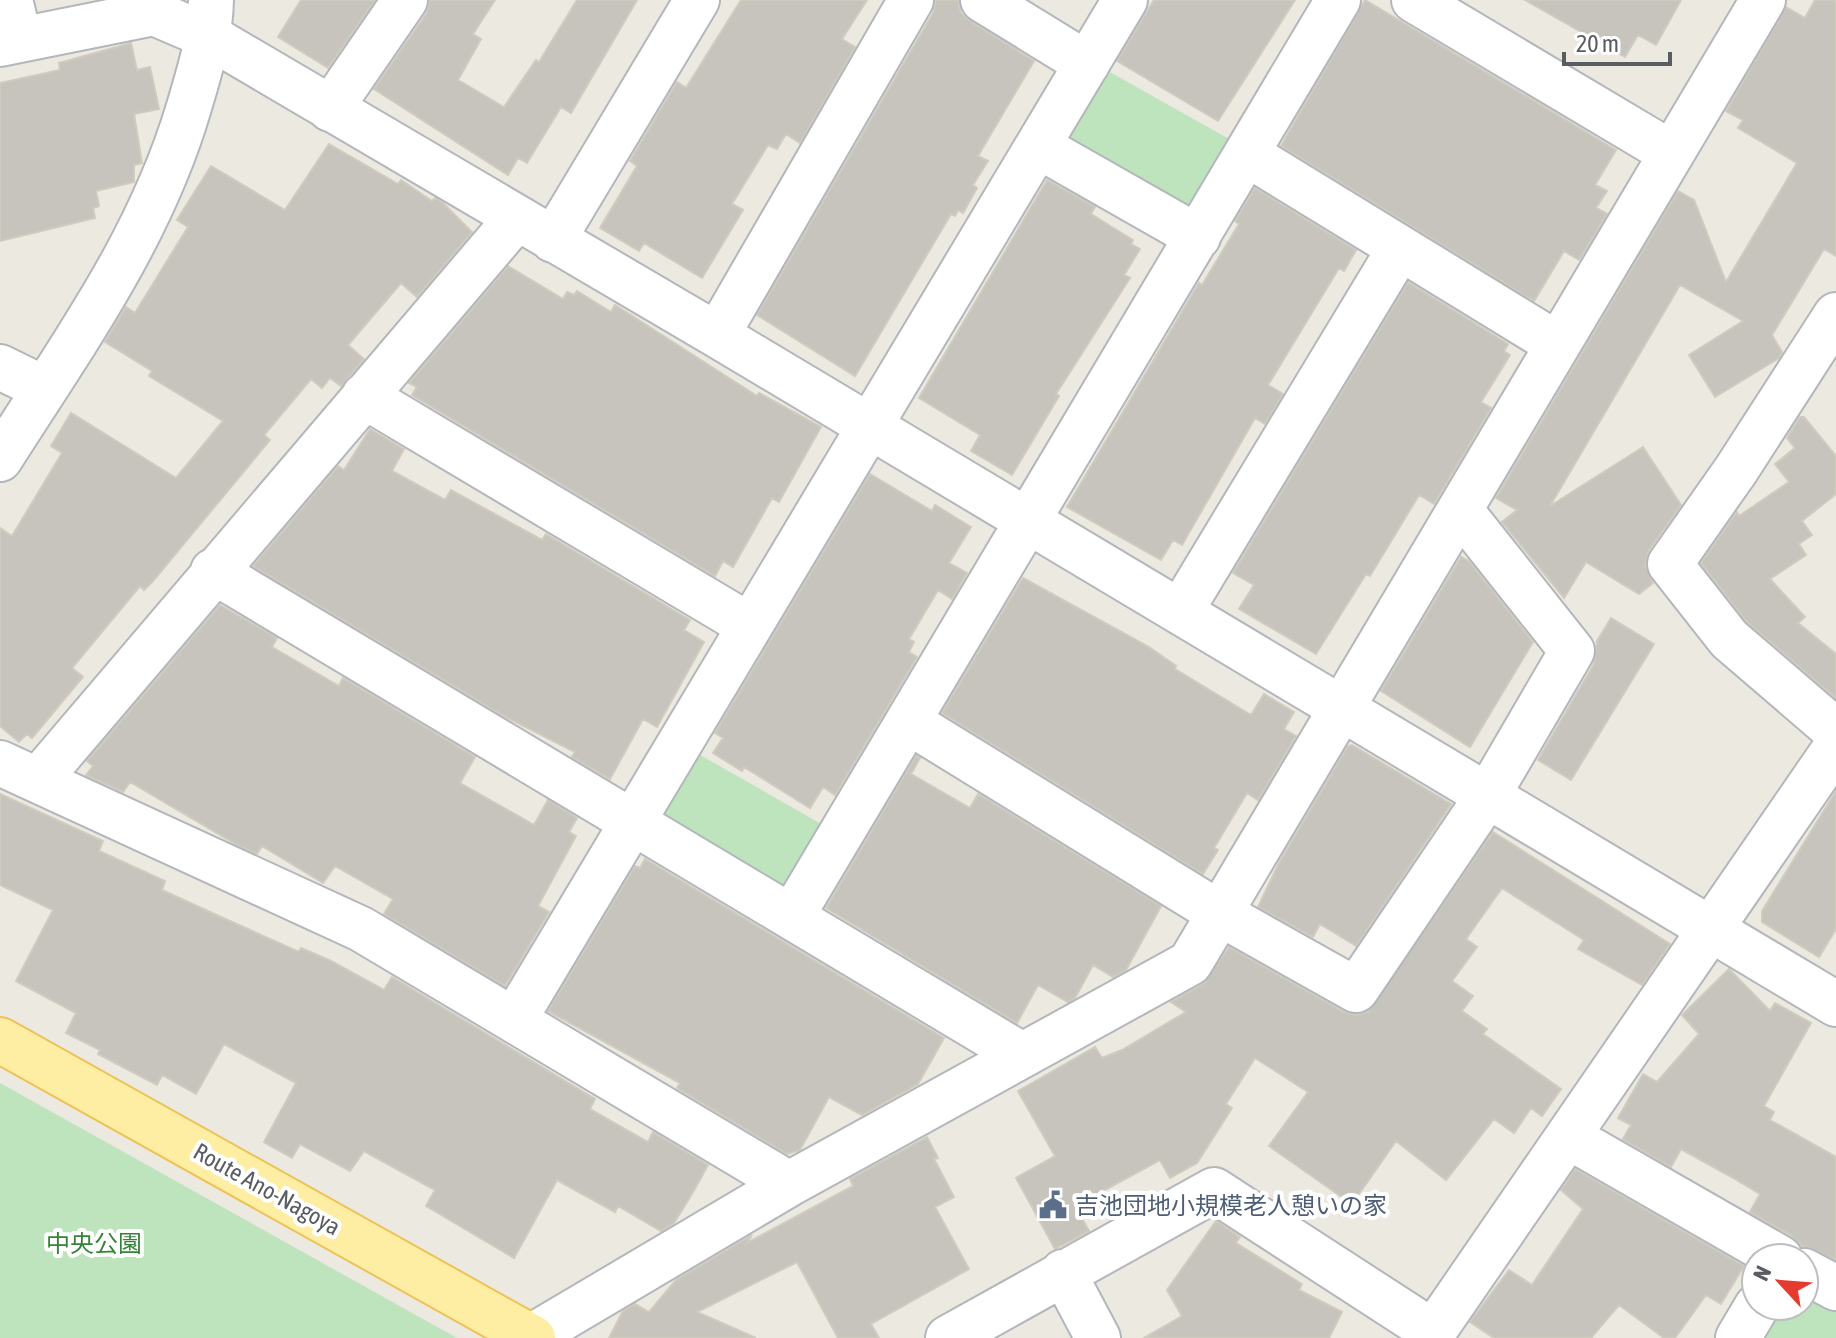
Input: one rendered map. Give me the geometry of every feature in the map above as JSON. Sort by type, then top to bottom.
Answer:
[{"type":"main road","name":"Route Ano-Nagoya","points":[[0,1040],[531,1337]]},
{"type":"street","points":[[330,109],[405,0]]},
{"type":"street","points":[[553,240],[697,0]]},
{"type":"street","points":[[717,335],[911,0]]},
{"type":"street","points":[[983,0],[1087,64]]},
{"type":"street","points":[[514,1020],[1125,0]]},
{"type":"street","points":[[792,916],[1338,0]]},
{"type":"street","points":[[531,1337],[789,1184],[1190,963],[1763,0]]},
{"type":"street","points":[[1428,4],[1671,153]]},
{"type":"street","points":[[10,28],[154,13],[211,18],[330,109],[717,335],[1836,1004]]},
{"type":"street","points":[[0,459],[129,257],[166,180],[211,18]]},
{"type":"street","points":[[1038,146],[1198,237]]},
{"type":"street","points":[[1247,154],[1557,344]]},
{"type":"street","points":[[516,219],[213,571],[20,771],[361,929],[789,1184]]},
{"type":"street","points":[[1180,612],[1400,248]]},
{"type":"street","points":[[1836,315],[1736,470],[1670,564],[1729,639],[1836,731]]},
{"type":"street","points":[[0,367],[45,389]]},
{"type":"street","points":[[364,396],[750,626]]},
{"type":"street","points":[[909,722],[1219,913],[1356,990],[1488,795],[1572,651],[1461,511]]},
{"type":"street","points":[[213,571],[1022,1055]]},
{"type":"street","points":[[948,1338],[1214,1190],[1431,1335],[1836,747]]},
{"type":"street","points":[[1569,1137],[1752,1242]]},
{"type":"street","points":[[1063,1272],[1098,1338]]},
{"type":"green space","points":[[1101,67],[1238,144],[1196,213],[1068,151],[1064,134]]},
{"type":"green space","points":[[695,752],[830,829],[779,897],[659,812]]},
{"type":"green space","name":"中央公園","points":[[0,1083],[457,1338],[0,1338]]},
{"type":"green space","points":[[1820,1300],[1836,1309],[1836,1338],[1755,1338],[1765,1322],[1820,1322]]},
{"type":"building","points":[[301,0],[375,0],[328,68],[278,37]]},
{"type":"building","points":[[430,0],[495,0],[473,34],[481,39],[458,80],[504,107],[536,60],[539,62],[577,0],[637,0],[571,113],[561,107],[527,163],[518,158],[508,175],[374,89],[426,14]]},
{"type":"building","points":[[741,0],[867,0],[842,39],[855,47],[800,143],[786,134],[777,149],[768,145],[732,204],[743,210],[702,278],[644,243],[639,251],[600,228],[637,166],[630,161],[677,82],[686,88]]},
{"type":"building","points":[[936,0],[958,0],[961,13],[970,21],[1034,61],[978,156],[988,161],[973,185],[977,188],[963,213],[958,210],[955,216],[951,214],[855,376],[757,315],[933,13]]},
{"type":"building","points":[[1154,0],[1295,0],[1218,121],[1117,61]]},
{"type":"building","points":[[1365,0],[1616,150],[1595,185],[1607,191],[1596,208],[1607,214],[1579,260],[1564,251],[1534,301],[1281,146]]},
{"type":"building","points":[[1525,0],[1681,0],[1656,45],[1638,35],[1625,57]]},
{"type":"building","points":[[1815,0],[1836,0],[1836,256],[1824,249],[1772,335],[1782,352],[1779,358],[1715,397],[1689,355],[1743,321],[1680,285],[1550,506],[1643,447],[1681,505],[1649,550],[1645,566],[1653,583],[1639,594],[1586,562],[1564,598],[1502,522],[1517,510],[1496,498],[1678,191],[1694,200],[1726,282],[1797,163],[1738,128],[1743,120],[1726,111],[1786,7],[1805,18]]},
{"type":"building","points":[[131,43],[137,70],[150,67],[159,109],[134,114],[142,163],[134,165],[134,182],[96,191],[99,206],[93,208],[95,218],[0,241],[0,83],[60,70],[59,63]]},
{"type":"building","points":[[329,144],[398,184],[401,180],[432,201],[435,198],[472,232],[417,297],[401,283],[348,345],[364,359],[341,386],[330,378],[322,388],[311,379],[264,435],[270,440],[153,581],[144,590],[140,586],[72,668],[83,677],[32,738],[27,734],[19,742],[0,726],[0,528],[12,536],[62,453],[51,446],[71,413],[176,478],[223,421],[149,376],[152,371],[105,342],[126,307],[135,313],[188,227],[177,220],[211,166],[285,210]]},
{"type":"building","points":[[1047,180],[1095,207],[1091,214],[1133,240],[1131,244],[1140,249],[1124,275],[1130,278],[1056,394],[1059,396],[1012,475],[971,451],[980,435],[919,398]]},
{"type":"building","points":[[1255,188],[1356,250],[1344,271],[1339,268],[1268,385],[1283,394],[1265,424],[1255,418],[1182,545],[1173,540],[1161,560],[1067,507],[1199,283],[1202,285],[1239,224],[1235,221]]},
{"type":"building","points":[[508,266],[563,299],[567,292],[574,295],[577,291],[611,312],[615,305],[757,396],[759,393],[821,427],[779,502],[772,498],[733,567],[723,561],[715,576],[412,395],[417,387],[409,383]]},
{"type":"building","points":[[1408,282],[1508,344],[1504,351],[1510,355],[1481,402],[1491,408],[1434,504],[1419,495],[1370,576],[1366,574],[1316,654],[1239,609],[1254,585],[1233,573]]},
{"type":"building","points":[[1800,417],[1804,417],[1836,456],[1836,494],[1802,521],[1812,535],[1799,544],[1806,555],[1770,579],[1805,617],[1798,623],[1836,654],[1836,698],[1747,622],[1701,563],[1737,512],[1739,516],[1789,482],[1775,464],[1795,448],[1787,438]]},
{"type":"building","points":[[370,429],[404,449],[392,471],[445,500],[451,490],[542,540],[546,534],[690,620],[684,630],[704,642],[657,727],[643,719],[610,779],[572,757],[575,752],[504,716],[253,566],[338,466],[344,470]]},
{"type":"building","points":[[870,474],[932,511],[935,505],[971,527],[949,563],[967,573],[952,599],[938,590],[909,639],[914,642],[909,652],[917,657],[835,795],[823,787],[810,808],[744,767],[742,771],[713,753],[723,738],[715,733]]},
{"type":"building","points":[[1461,557],[1469,561],[1533,642],[1470,747],[1381,691]]},
{"type":"building","points":[[1023,578],[1149,647],[1176,666],[1175,669],[1251,715],[1264,694],[1294,712],[1284,729],[1296,736],[1258,800],[1247,793],[1214,848],[1218,850],[1203,874],[942,713]]},
{"type":"building","points":[[220,605],[277,638],[272,647],[339,686],[343,678],[475,757],[460,783],[534,825],[548,800],[577,818],[569,832],[576,836],[538,906],[549,912],[505,986],[384,914],[393,899],[335,866],[323,883],[262,846],[257,854],[239,846],[130,782],[123,792],[86,775],[93,766],[87,761]]},
{"type":"building","points":[[1611,618],[1654,644],[1571,780],[1538,760],[1594,664],[1597,641]]},
{"type":"building","points":[[1352,745],[1451,804],[1356,946],[1320,924],[1313,937],[1258,907],[1279,863],[1348,746]]},
{"type":"building","points":[[916,756],[920,758],[911,774],[970,808],[978,794],[1161,906],[1126,970],[1113,977],[1093,965],[1075,998],[1068,1002],[1038,985],[1017,1023],[826,908]]},
{"type":"building","points":[[1836,791],[1836,929],[1819,957],[1762,922],[1762,911]]},
{"type":"building","points":[[0,794],[103,841],[99,851],[165,881],[162,890],[299,952],[301,948],[329,960],[384,990],[392,977],[595,1099],[590,1109],[648,1142],[653,1132],[708,1165],[674,1223],[661,1231],[618,1206],[615,1212],[557,1180],[514,1258],[426,1206],[435,1190],[364,1151],[350,1171],[300,1144],[292,1158],[264,1142],[296,1083],[224,1044],[196,1094],[162,1075],[157,1085],[66,1033],[76,1013],[16,981],[53,910],[0,885]]},
{"type":"building","points":[[1493,832],[1670,944],[1642,985],[1578,949],[1584,940],[1502,888],[1466,939],[1477,947],[1452,981],[1473,996],[1462,1011],[1487,1029],[1483,1034],[1561,1089],[1542,1116],[1531,1108],[1514,1133],[1494,1119],[1446,1180],[1396,1141],[1352,1204],[1269,1146],[1308,1092],[1255,1058],[1226,1104],[1232,1108],[1197,1163],[1170,1178],[1160,1160],[1075,1206],[1089,1231],[1055,1249],[1016,1178],[1055,1156],[1018,1091],[1095,1047],[1102,1058],[1122,1050],[1186,1012],[1171,1002],[1203,984],[1229,947],[1344,1012],[1356,1015],[1368,1012]]},
{"type":"building","points":[[645,859],[944,1038],[918,1084],[862,1115],[829,1097],[800,1150],[787,1154],[677,1088],[680,1083],[548,1011],[635,866],[640,868]]},
{"type":"building","points":[[1729,969],[1770,1011],[1775,1003],[1811,1023],[1764,1106],[1774,1112],[1770,1120],[1836,1157],[1836,1260],[1820,1253],[1820,1242],[1798,1242],[1750,1212],[1760,1194],[1728,1175],[1681,1149],[1671,1167],[1623,1139],[1631,1125],[1618,1118],[1643,1074],[1657,1082],[1699,1034],[1682,1015]]},
{"type":"building","points":[[927,1137],[938,1158],[934,1159],[954,1197],[935,1207],[969,1269],[871,1324],[879,1338],[838,1338],[797,1262],[697,1312],[756,1338],[609,1338],[623,1311],[635,1304],[649,1312],[676,1280],[752,1235],[747,1243],[853,1186],[850,1179]]},
{"type":"building","points":[[1575,1169],[1740,1264],[1740,1273],[1721,1304],[1706,1295],[1675,1338],[1664,1338],[1619,1305],[1591,1338],[1494,1338],[1470,1322],[1509,1270],[1532,1285],[1583,1209],[1561,1190]]},
{"type":"building","points":[[1216,1221],[1240,1237],[1236,1243],[1302,1284],[1299,1290],[1342,1312],[1329,1338],[1144,1338],[1182,1316],[1167,1290]]},
{"type":"place","name":"吉池団地小規模老人憩いの家","points":[[1053,1205]]}]
